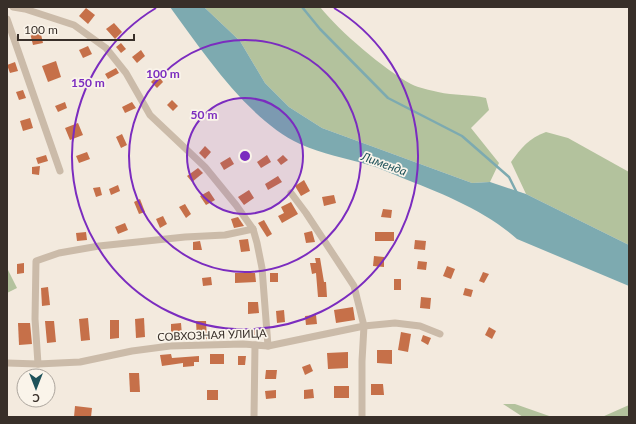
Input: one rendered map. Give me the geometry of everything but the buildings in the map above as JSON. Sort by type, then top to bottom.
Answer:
[{"type":"street","points":[[13,7],[25,9],[74,26],[106,48],[126,73],[150,115],[205,167],[236,205],[253,229],[262,268],[268,346]]},
{"type":"street","points":[[7,19],[60,171]]},
{"type":"street","points":[[290,193],[354,286],[364,326],[362,361],[362,417]]},
{"type":"street","points":[[38,364],[35,320],[36,261],[38,259],[59,253],[99,246],[185,237],[225,235],[253,229]]},
{"type":"street","name":"СОВХОЗНАЯ УЛИЦА","points":[[7,363],[38,364],[80,362],[132,351],[170,346],[243,344],[268,346],[364,326],[395,323],[420,326],[440,334]]},
{"type":"street","points":[[254,417],[255,345]]},
{"type":"green space","points":[[204,7],[320,7],[363,49],[388,69],[411,84],[421,88],[444,93],[486,98],[489,110],[471,128],[499,163],[490,182],[472,183],[322,128],[289,107],[265,83],[240,41]]},
{"type":"green space","points":[[546,132],[568,138],[629,172],[629,245],[526,194],[511,162],[526,144],[540,134]]},
{"type":"green space","points":[[7,268],[17,288],[7,293]]},
{"type":"green space","points":[[503,404],[515,404],[552,417],[523,417]]},
{"type":"green space","points":[[629,405],[629,417],[602,417]]},
{"type":"water","name":"Лименда","points":[[170,7],[204,7],[240,41],[265,83],[289,107],[322,128],[472,183],[490,182],[526,194],[629,245],[629,286],[517,239],[505,229],[462,203],[377,168],[300,144],[281,133],[262,119],[228,83]]},
{"type":"waterway","points":[[302,7],[320,29],[388,98],[462,136],[509,177],[517,193]]}]
